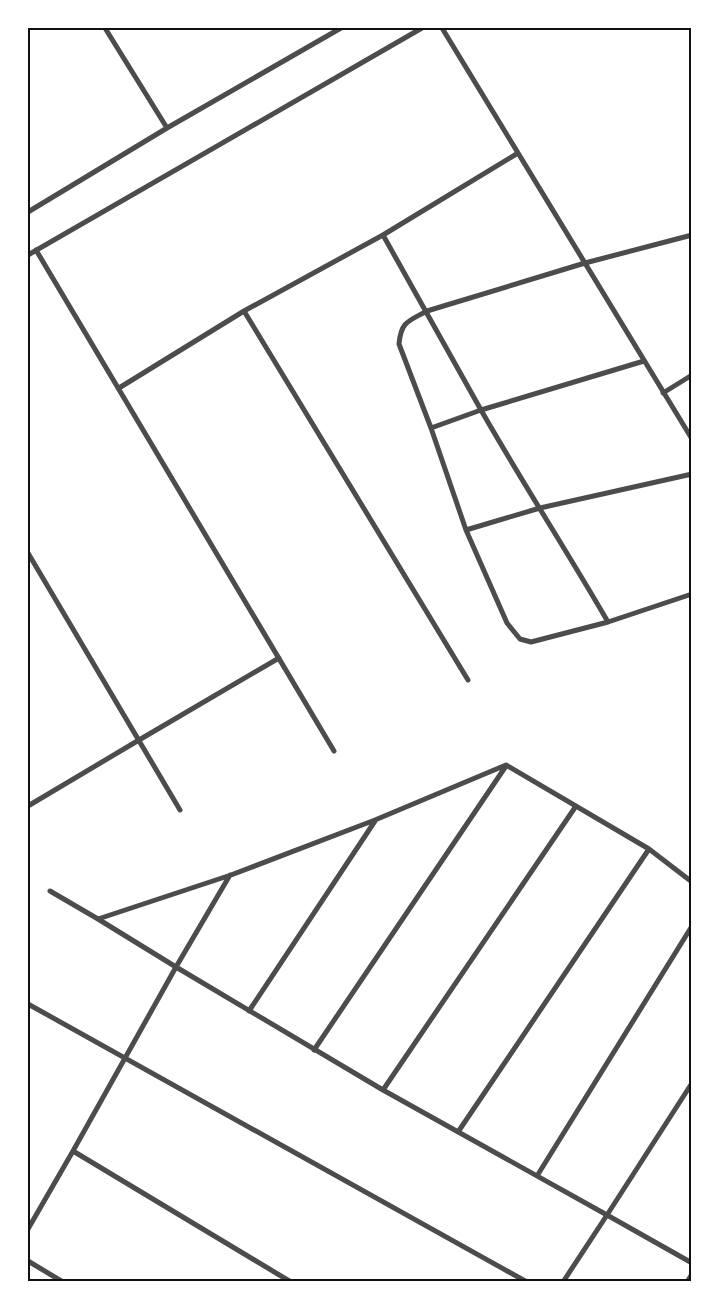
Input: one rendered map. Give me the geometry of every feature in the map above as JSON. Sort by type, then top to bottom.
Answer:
[{"type":"street","points":[[105,28],[167,128]]},
{"type":"street","points":[[28,212],[167,128],[341,28]]},
{"type":"street","points":[[28,255],[422,28]]},
{"type":"street","points":[[442,28],[692,439]]},
{"type":"street","points":[[119,388],[244,311],[383,234],[518,153]]},
{"type":"street","points":[[383,234],[481,410],[608,622]]},
{"type":"street","points":[[692,235],[585,264],[426,311],[406,322],[400,332],[399,344],[431,428],[466,530],[507,623],[520,639],[531,642],[608,622],[692,594]]},
{"type":"street","points":[[36,250],[334,751]]},
{"type":"street","points":[[244,311],[468,680]]},
{"type":"street","points":[[431,428],[481,410],[644,360]]},
{"type":"street","points":[[663,392],[692,375]]},
{"type":"street","points":[[466,530],[540,508],[692,474]]},
{"type":"street","points":[[28,553],[180,810]]},
{"type":"street","points":[[28,806],[279,658]]},
{"type":"street","points":[[506,765],[649,849],[692,882]]},
{"type":"street","points":[[98,919],[231,875],[375,820],[506,765]]},
{"type":"street","points":[[314,1050],[506,765]]},
{"type":"street","points":[[383,1090],[576,806]]},
{"type":"street","points":[[249,1011],[375,820]]},
{"type":"street","points":[[458,1132],[649,849]]},
{"type":"street","points":[[28,1229],[176,967],[231,875]]},
{"type":"street","points":[[50,891],[383,1090],[692,1263]]},
{"type":"street","points":[[537,1176],[692,926]]},
{"type":"street","points":[[28,1005],[527,1282]]},
{"type":"street","points":[[563,1282],[692,1082]]},
{"type":"street","points":[[73,1151],[291,1282]]},
{"type":"street","points":[[28,1261],[63,1282]]},
{"type":"street","points":[[687,1282],[692,1274]]}]
